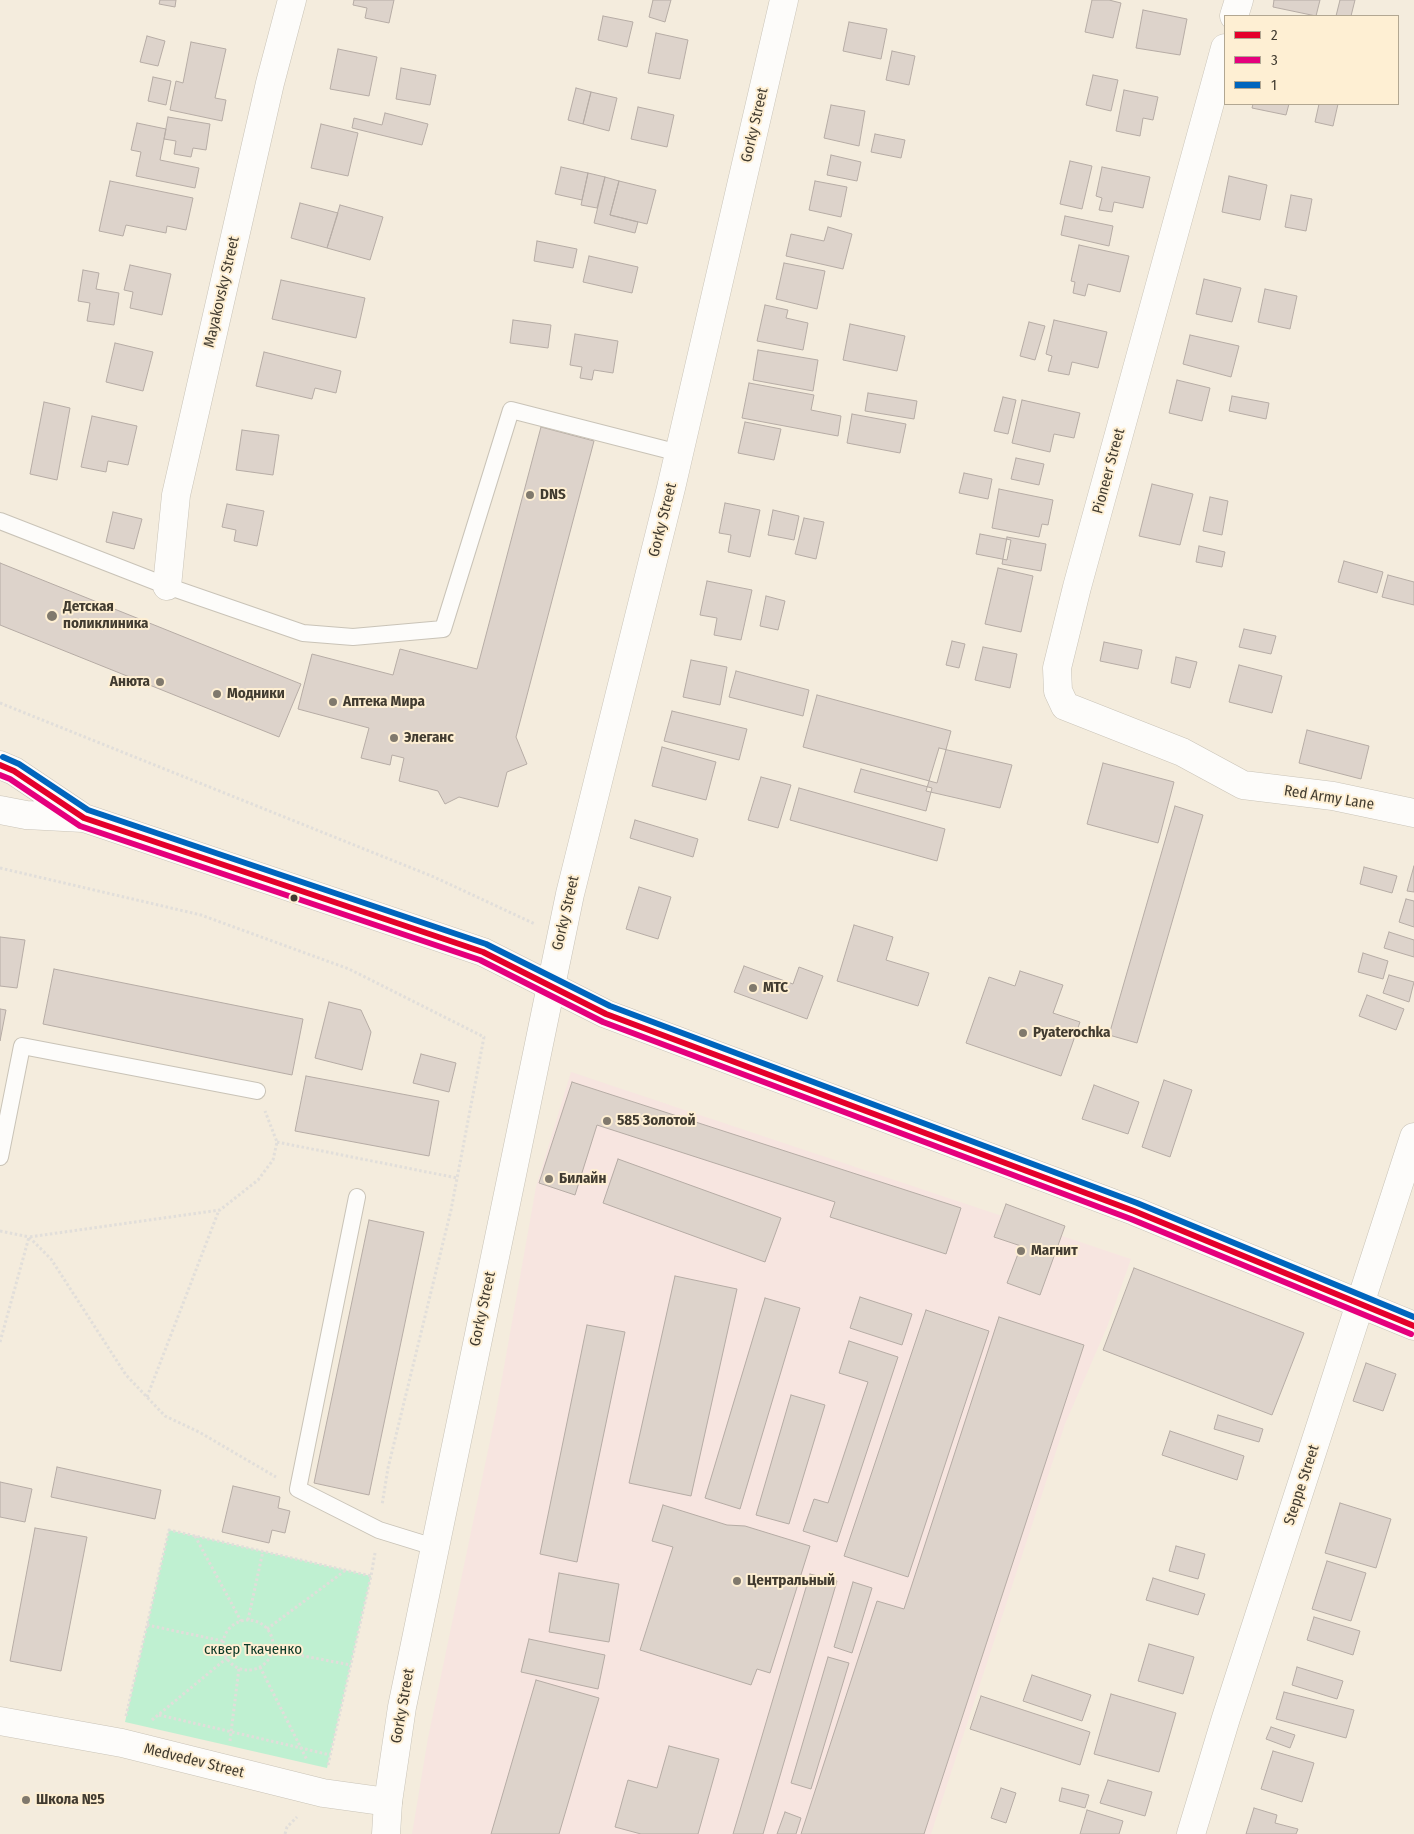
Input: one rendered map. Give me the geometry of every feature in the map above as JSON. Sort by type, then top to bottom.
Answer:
[{"type":"street","name":"Mayakovsky Street","points":[[167,586],[176,495],[268,92],[292,0]]},
{"type":"street","name":"Gorky Street","points":[[386,1834],[388,1802],[402,1707],[561,936],[679,453],[784,0]]},
{"type":"street","points":[[1234,15],[1238,0]]},
{"type":"street","name":"Pioneer Street","points":[[1224,52],[1077,587],[1057,668],[1058,691],[1065,706],[1182,752],[1243,785]]},
{"type":"street","points":[[0,765],[14,771],[84,818],[484,952],[606,1014],[1134,1211],[1414,1326]]},
{"type":"street","name":"Red Army Lane","points":[[1243,785],[1333,796],[1414,814]]},
{"type":"street","points":[[0,810],[26,815],[84,818]]},
{"type":"street","name":"Steppe Street","points":[[1191,1834],[1226,1718],[1414,1137]]},
{"type":"street","name":"Medvedev Street","points":[[0,1721],[123,1733],[228,1769],[325,1780],[388,1802]]},
{"type":"lane","points":[[0,521],[167,586],[302,633],[353,638],[443,629],[511,410],[679,453]]},
{"type":"lane","points":[[0,1157],[22,1046],[257,1092]]},
{"type":"lane","points":[[357,1197],[298,1489],[379,1530],[434,1547]]},
{"type":"path","points":[[0,703],[434,877],[561,936]]},
{"type":"path","points":[[0,868],[201,915],[349,969],[484,1037],[448,1220],[388,1468],[371,1576],[325,1780]]},
{"type":"path","points":[[0,1231],[29,1238],[220,1210],[258,1180],[273,1160],[277,1142],[257,1092]]},
{"type":"path","points":[[277,1142],[457,1178]]},
{"type":"path","points":[[147,1397],[220,1210]]},
{"type":"path","points":[[0,1342],[29,1238]]},
{"type":"path","points":[[29,1238],[51,1259],[126,1375],[165,1416],[199,1432],[298,1489]]},
{"type":"path","points":[[123,1733],[169,1530],[371,1576]]},
{"type":"path","points":[[194,1535],[241,1621]]},
{"type":"path","points":[[248,1620],[263,1551]]},
{"type":"path","points":[[267,1629],[347,1570]]},
{"type":"path","points":[[248,1620],[262,1624],[267,1629],[273,1643],[270,1657],[260,1667],[246,1670],[232,1665],[224,1653],[223,1641],[229,1628],[241,1621],[248,1620]]},
{"type":"path","points":[[147,1625],[223,1641]]},
{"type":"path","points":[[272,1650],[351,1665]]},
{"type":"path","points":[[123,1733],[159,1715],[227,1658]]},
{"type":"path","points":[[260,1667],[301,1748],[325,1780]]},
{"type":"path","points":[[228,1769],[230,1730],[240,1668]]},
{"type":"path","points":[[159,1715],[230,1730],[330,1755]]},
{"type":"shaded area","name":"Центральный","points":[[571,1072],[1131,1259],[1107,1327],[1065,1424],[931,1834],[412,1834],[428,1738],[496,1412],[536,1187]]},
{"type":"green space","name":"сквер Ткаченко","points":[[169,1530],[371,1576],[327,1768],[125,1722]]},
{"type":"building","points":[[160,0],[176,0],[175,7],[159,4]]},
{"type":"building","points":[[354,0],[394,0],[389,23],[365,18],[367,8],[353,5]]},
{"type":"building","points":[[653,0],[671,0],[665,22],[649,17]]},
{"type":"building","points":[[1092,0],[1109,0],[1121,3],[1113,38],[1085,32]]},
{"type":"building","points":[[1274,0],[1320,0],[1316,15],[1273,7]]},
{"type":"building","points":[[1340,0],[1355,0],[1351,15],[1336,15]]},
{"type":"building","points":[[1143,10],[1187,19],[1180,55],[1136,48]]},
{"type":"building","points":[[603,16],[633,22],[627,47],[598,40]]},
{"type":"building","points":[[849,22],[887,29],[881,59],[843,51]]},
{"type":"building","points":[[656,33],[688,40],[680,79],[648,73]]},
{"type":"building","points":[[147,36],[165,41],[158,66],[140,62]]},
{"type":"building","points":[[191,42],[226,49],[215,98],[226,100],[222,121],[170,110],[176,81],[183,83]]},
{"type":"building","points":[[338,49],[377,57],[369,96],[330,89]]},
{"type":"building","points":[[892,51],[915,56],[909,85],[886,80]]},
{"type":"building","points":[[401,68],[436,75],[430,105],[396,99]]},
{"type":"building","points":[[1093,75],[1118,80],[1111,111],[1086,105]]},
{"type":"building","points":[[153,77],[171,81],[166,105],[148,101]]},
{"type":"building","points":[[576,88],[591,92],[583,124],[568,120]]},
{"type":"building","points":[[1124,90],[1158,97],[1153,120],[1143,118],[1140,136],[1116,131]]},
{"type":"building","points":[[591,92],[617,98],[609,131],[583,124]]},
{"type":"building","points":[[831,105],[865,111],[859,146],[824,138]]},
{"type":"building","points":[[1253,105],[1289,105],[1286,115],[1252,108]]},
{"type":"building","points":[[1319,105],[1338,105],[1333,126],[1315,122]]},
{"type":"building","points":[[638,107],[674,115],[667,147],[631,139]]},
{"type":"building","points":[[385,113],[428,124],[422,145],[352,128],[354,118],[382,125]]},
{"type":"building","points":[[168,117],[210,124],[206,150],[193,148],[191,157],[174,154],[176,141],[164,139]]},
{"type":"building","points":[[137,123],[166,129],[160,160],[199,168],[195,188],[136,176],[141,152],[131,150]]},
{"type":"building","points":[[321,124],[358,133],[348,176],[311,168]]},
{"type":"building","points":[[875,134],[905,140],[901,158],[871,152]]},
{"type":"building","points":[[831,155],[861,162],[857,181],[827,175]]},
{"type":"building","points":[[1070,161],[1092,166],[1082,209],[1060,204]]},
{"type":"building","points":[[561,167],[588,173],[582,200],[555,194]]},
{"type":"building","points":[[1102,167],[1150,177],[1143,208],[1114,202],[1112,212],[1099,210],[1102,198],[1096,196]]},
{"type":"building","points":[[588,173],[605,177],[597,208],[581,205]]},
{"type":"building","points":[[1229,176],[1267,185],[1260,220],[1222,212]]},
{"type":"building","points":[[605,177],[619,181],[610,215],[638,222],[635,233],[594,223]]},
{"type":"building","points":[[110,181],[193,198],[186,230],[167,226],[166,233],[126,225],[123,236],[99,231]]},
{"type":"building","points":[[619,181],[656,190],[647,224],[610,215]]},
{"type":"building","points":[[815,181],[847,187],[841,217],[809,210]]},
{"type":"building","points":[[1291,195],[1312,199],[1306,231],[1285,227]]},
{"type":"building","points":[[300,203],[338,213],[327,248],[291,238]]},
{"type":"building","points":[[340,205],[383,217],[370,260],[327,248]]},
{"type":"building","points":[[1065,216],[1113,226],[1109,246],[1061,235]]},
{"type":"building","points":[[828,227],[852,234],[843,269],[786,256],[791,234],[824,241]]},
{"type":"building","points":[[537,241],[577,249],[573,268],[534,261]]},
{"type":"building","points":[[1079,245],[1129,256],[1120,292],[1088,284],[1085,296],[1073,293],[1075,282],[1071,281]]},
{"type":"building","points":[[589,256],[638,267],[632,293],[583,282]]},
{"type":"building","points":[[784,263],[825,271],[817,309],[776,299]]},
{"type":"building","points":[[130,265],[171,274],[162,315],[130,308],[133,292],[124,290]]},
{"type":"building","points":[[83,270],[99,273],[96,289],[119,293],[114,325],[87,321],[90,303],[78,301]]},
{"type":"building","points":[[1204,279],[1241,288],[1232,322],[1196,314]]},
{"type":"building","points":[[281,280],[365,298],[356,338],[272,319]]},
{"type":"building","points":[[1265,289],[1297,296],[1290,329],[1258,322]]},
{"type":"building","points":[[765,305],[788,310],[786,318],[808,323],[803,350],[757,341]]},
{"type":"building","points":[[513,320],[551,325],[548,348],[510,343]]},
{"type":"building","points":[[1054,320],[1107,332],[1098,368],[1072,362],[1069,375],[1048,371],[1052,356],[1046,354]]},
{"type":"building","points":[[1029,322],[1045,326],[1035,360],[1020,356]]},
{"type":"building","points":[[850,324],[905,336],[897,371],[843,360]]},
{"type":"building","points":[[575,334],[618,341],[613,373],[594,370],[592,380],[580,378],[582,367],[570,365]]},
{"type":"building","points":[[1190,335],[1239,346],[1231,377],[1183,364]]},
{"type":"building","points":[[115,343],[153,352],[143,391],[106,382]]},
{"type":"building","points":[[758,350],[818,360],[813,391],[753,380]]},
{"type":"building","points":[[264,352],[341,371],[336,393],[315,388],[312,399],[256,386]]},
{"type":"building","points":[[1177,380],[1210,388],[1202,421],[1169,413]]},
{"type":"building","points":[[749,383],[814,395],[811,410],[841,416],[838,436],[742,418]]},
{"type":"building","points":[[868,393],[917,401],[914,419],[865,411]]},
{"type":"building","points":[[1232,396],[1269,403],[1266,419],[1229,411]]},
{"type":"building","points":[[1003,397],[1016,400],[1008,434],[994,431]]},
{"type":"building","points":[[1022,400],[1080,413],[1074,438],[1054,434],[1050,452],[1012,443]]},
{"type":"building","points":[[44,402],[70,408],[57,480],[30,474]]},
{"type":"building","points":[[852,414],[906,424],[900,453],[847,443]]},
{"type":"building","points":[[92,416],[137,426],[128,465],[108,461],[106,472],[81,467]]},
{"type":"building","points":[[745,422],[781,429],[774,460],[738,453]]},
{"type":"building","points":[[541,427],[594,441],[516,737],[527,764],[507,772],[498,807],[459,797],[445,804],[438,791],[399,781],[404,758],[392,755],[390,765],[361,758],[369,728],[298,709],[312,654],[393,675],[400,649],[477,669]]},
{"type":"building","points":[[242,430],[279,435],[273,475],[236,470]]},
{"type":"building","points":[[1016,458],[1044,464],[1039,485],[1011,479]]},
{"type":"building","points":[[964,473],[992,479],[988,499],[959,493]]},
{"type":"building","points":[[1152,484],[1193,494],[1180,545],[1139,536]]},
{"type":"building","points":[[999,489],[1053,500],[1048,525],[1042,524],[1039,537],[992,528]]},
{"type":"building","points":[[1210,497],[1228,501],[1222,535],[1203,531]]},
{"type":"building","points":[[725,503],[760,510],[750,557],[728,552],[731,535],[719,533]]},
{"type":"building","points":[[227,504],[264,511],[257,546],[234,541],[236,530],[222,527]]},
{"type":"building","points":[[773,510],[799,516],[794,540],[768,535]]},
{"type":"building","points":[[113,512],[142,519],[134,549],[106,542]]},
{"type":"building","points":[[804,518],[824,522],[816,559],[795,554]]},
{"type":"building","points":[[980,534],[1011,540],[1007,560],[976,554]]},
{"type":"building","points":[[1007,537],[1046,544],[1041,571],[1002,564]]},
{"type":"building","points":[[1199,546],[1225,552],[1222,567],[1196,562]]},
{"type":"building","points":[[1344,561],[1383,572],[1377,593],[1338,582]]},
{"type":"building","points":[[0,563],[301,684],[279,737],[0,625]]},
{"type":"building","points":[[998,568],[1033,576],[1021,632],[985,624]]},
{"type":"building","points":[[1388,575],[1414,582],[1414,605],[1382,597]]},
{"type":"building","points":[[707,581],[752,590],[741,640],[714,635],[717,618],[700,615]]},
{"type":"building","points":[[766,596],[785,601],[778,630],[760,626]]},
{"type":"building","points":[[1244,629],[1276,636],[1271,654],[1239,647]]},
{"type":"building","points":[[952,641],[965,644],[959,668],[946,665]]},
{"type":"building","points":[[1104,642],[1142,650],[1138,669],[1100,661]]},
{"type":"building","points":[[983,647],[1017,654],[1010,688],[975,680]]},
{"type":"building","points":[[1176,657],[1197,662],[1190,688],[1171,683]]},
{"type":"building","points":[[691,660],[727,667],[720,705],[683,697]]},
{"type":"building","points":[[1239,665],[1282,676],[1272,713],[1229,702]]},
{"type":"building","points":[[736,671],[809,690],[803,716],[729,697]]},
{"type":"building","points":[[817,695],[951,731],[937,783],[803,747]]},
{"type":"building","points":[[672,711],[747,729],[739,760],[664,741]]},
{"type":"building","points":[[1307,730],[1369,746],[1361,779],[1299,763]]},
{"type":"building","points":[[662,747],[716,762],[706,800],[652,786]]},
{"type":"building","points":[[939,748],[1012,765],[1000,808],[926,791]]},
{"type":"building","points":[[1103,763],[1174,782],[1158,843],[1087,824]]},
{"type":"building","points":[[861,769],[932,788],[926,811],[854,792]]},
{"type":"building","points":[[761,777],[791,785],[778,828],[748,820]]},
{"type":"building","points":[[799,788],[945,829],[937,861],[790,820]]},
{"type":"building","points":[[1175,806],[1203,815],[1137,1043],[1109,1035]]},
{"type":"building","points":[[635,820],[698,839],[693,857],[630,838]]},
{"type":"building","points":[[1414,866],[1414,892],[1407,891]]},
{"type":"building","points":[[1364,867],[1397,876],[1392,893],[1360,884]]},
{"type":"building","points":[[639,887],[671,897],[658,939],[626,929]]},
{"type":"building","points":[[1406,899],[1414,901],[1414,927],[1399,922]]},
{"type":"building","points":[[854,925],[893,937],[886,960],[929,973],[918,1006],[837,981]]},
{"type":"building","points":[[1389,932],[1414,940],[1414,957],[1384,948]]},
{"type":"building","points":[[0,937],[25,940],[17,988],[0,986]]},
{"type":"building","points":[[1363,953],[1388,961],[1383,979],[1358,972]]},
{"type":"building","points":[[744,966],[793,984],[799,967],[823,976],[807,1019],[734,992]]},
{"type":"building","points":[[54,969],[303,1019],[292,1075],[43,1024]]},
{"type":"building","name":"Pyaterochka","points":[[1020,971],[1063,985],[1053,1013],[1080,1022],[1061,1076],[966,1043],[989,977],[1015,986]]},
{"type":"building","points":[[1389,975],[1414,982],[1409,1002],[1383,993]]},
{"type":"building","points":[[1367,995],[1404,1009],[1396,1030],[1359,1016]]},
{"type":"building","points":[[329,1002],[361,1010],[371,1032],[362,1070],[315,1058]]},
{"type":"building","points":[[0,1009],[6,1010],[0,1041]]},
{"type":"building","points":[[421,1054],[456,1063],[449,1092],[413,1083]]},
{"type":"building","points":[[306,1076],[439,1101],[429,1156],[295,1131]]},
{"type":"building","points":[[1164,1080],[1192,1090],[1170,1157],[1142,1147]]},
{"type":"building","points":[[572,1082],[961,1208],[946,1254],[830,1217],[835,1202],[597,1125],[575,1195],[539,1183]]},
{"type":"building","points":[[1094,1085],[1139,1102],[1128,1134],[1082,1119]]},
{"type":"building","points":[[618,1159],[781,1218],[765,1262],[603,1203]]},
{"type":"building","points":[[1006,1204],[1065,1226],[1040,1295],[1007,1283],[1021,1246],[994,1237]]},
{"type":"building","points":[[369,1220],[424,1232],[369,1495],[314,1483]]},
{"type":"building","points":[[1134,1268],[1304,1333],[1272,1415],[1103,1350]]},
{"type":"building","points":[[675,1276],[737,1289],[691,1496],[629,1483]]},
{"type":"building","points":[[860,1297],[912,1314],[902,1345],[850,1328]]},
{"type":"building","points":[[765,1298],[800,1308],[740,1509],[705,1498]]},
{"type":"building","points":[[926,1310],[989,1331],[908,1577],[844,1556]]},
{"type":"building","points":[[999,1317],[1084,1345],[924,1834],[801,1834],[877,1601],[904,1609]]},
{"type":"building","points":[[587,1325],[625,1332],[577,1562],[540,1554]]},
{"type":"building","points":[[849,1341],[898,1357],[837,1542],[803,1531],[814,1499],[828,1503],[868,1382],[839,1373]]},
{"type":"building","points":[[1366,1363],[1396,1374],[1383,1411],[1353,1401]]},
{"type":"building","points":[[791,1395],[825,1405],[789,1524],[756,1515]]},
{"type":"building","points":[[1218,1415],[1263,1429],[1259,1442],[1214,1429]]},
{"type":"building","points":[[1170,1431],[1244,1456],[1237,1480],[1162,1455]]},
{"type":"building","points":[[57,1467],[161,1490],[155,1519],[51,1497]]},
{"type":"building","points":[[0,1482],[32,1489],[25,1522],[0,1517]]},
{"type":"building","points":[[233,1486],[280,1497],[278,1508],[290,1511],[285,1533],[272,1530],[269,1543],[222,1532]]},
{"type":"building","points":[[1340,1503],[1391,1519],[1376,1568],[1325,1553]]},
{"type":"building","points":[[663,1505],[727,1525],[745,1526],[810,1546],[770,1673],[757,1669],[751,1685],[640,1650],[673,1547],[652,1541]]},
{"type":"building","points":[[35,1528],[87,1537],[61,1671],[10,1661]]},
{"type":"building","points":[[1176,1546],[1205,1554],[1198,1579],[1169,1571]]},
{"type":"building","points":[[1327,1561],[1366,1573],[1351,1621],[1312,1609]]},
{"type":"building","points":[[559,1573],[619,1584],[609,1642],[549,1632]]},
{"type":"building","points":[[810,1574],[837,1581],[763,1834],[733,1834]]},
{"type":"building","points":[[1153,1578],[1205,1594],[1198,1615],[1146,1600]]},
{"type":"building","points":[[853,1582],[872,1588],[852,1653],[834,1647]]},
{"type":"building","points":[[1314,1617],[1360,1631],[1353,1655],[1307,1640]]},
{"type":"building","points":[[529,1639],[605,1655],[598,1689],[521,1672]]},
{"type":"building","points":[[1149,1644],[1194,1657],[1183,1694],[1138,1681]]},
{"type":"building","points":[[828,1657],[849,1663],[811,1789],[791,1783]]},
{"type":"building","points":[[1297,1667],[1343,1681],[1337,1699],[1292,1685]]},
{"type":"building","points":[[1032,1675],[1091,1695],[1082,1721],[1023,1701]]},
{"type":"building","points":[[536,1680],[599,1698],[559,1834],[491,1834]]},
{"type":"building","points":[[1284,1692],[1354,1710],[1346,1738],[1276,1719]]},
{"type":"building","points":[[1111,1694],[1176,1713],[1159,1772],[1094,1754]]},
{"type":"building","points":[[981,1696],[1090,1732],[1080,1765],[970,1729]]},
{"type":"building","points":[[1271,1727],[1295,1735],[1290,1748],[1266,1739]]},
{"type":"building","points":[[669,1746],[719,1759],[698,1834],[641,1834],[615,1827],[628,1780],[657,1788]]},
{"type":"building","points":[[1273,1751],[1314,1763],[1302,1802],[1261,1789]]},
{"type":"building","points":[[1108,1780],[1152,1792],[1145,1816],[1100,1803]]},
{"type":"building","points":[[1001,1788],[1016,1793],[1006,1823],[991,1818]]},
{"type":"building","points":[[1062,1788],[1089,1795],[1085,1808],[1059,1801]]},
{"type":"building","points":[[1254,1808],[1277,1815],[1275,1823],[1298,1829],[1296,1834],[1246,1834]]},
{"type":"building","points":[[1087,1810],[1123,1821],[1119,1834],[1080,1834]]},
{"type":"building","points":[[785,1812],[801,1818],[796,1834],[777,1834]]},
{"type":"transit line","name":"1","points":[[3,757],[19,764],[88,810],[486,944],[610,1006],[1137,1203],[1414,1317]]},
{"type":"transit line","name":"2","points":[[0,765],[14,771],[84,818],[483,952],[606,1014],[1134,1211],[1414,1326]]},
{"type":"transit line","name":"3","points":[[0,775],[10,779],[80,826],[480,960],[603,1022],[1131,1219],[1411,1334]]},
{"type":"place","name":"DNS","points":[[530,495]]},
{"type":"place","name":"Детская поликлиника","points":[[52,616]]},
{"type":"place","name":"Анюта","points":[[160,682]]},
{"type":"place","name":"Модники","points":[[217,694]]},
{"type":"place","name":"Аптека Мира","points":[[333,702]]},
{"type":"place","name":"Элеганс","points":[[394,738]]},
{"type":"place","name":"МТС","points":[[753,988]]},
{"type":"place","name":"Pyaterochka","points":[[1023,1033]]},
{"type":"place","name":"585 Золотой","points":[[607,1121]]},
{"type":"place","name":"Билайн","points":[[549,1179]]},
{"type":"place","name":"Магнит","points":[[1021,1251]]},
{"type":"place","name":"Центральный","points":[[737,1581]]},
{"type":"place","name":"Школа №5","points":[[26,1800]]}]
